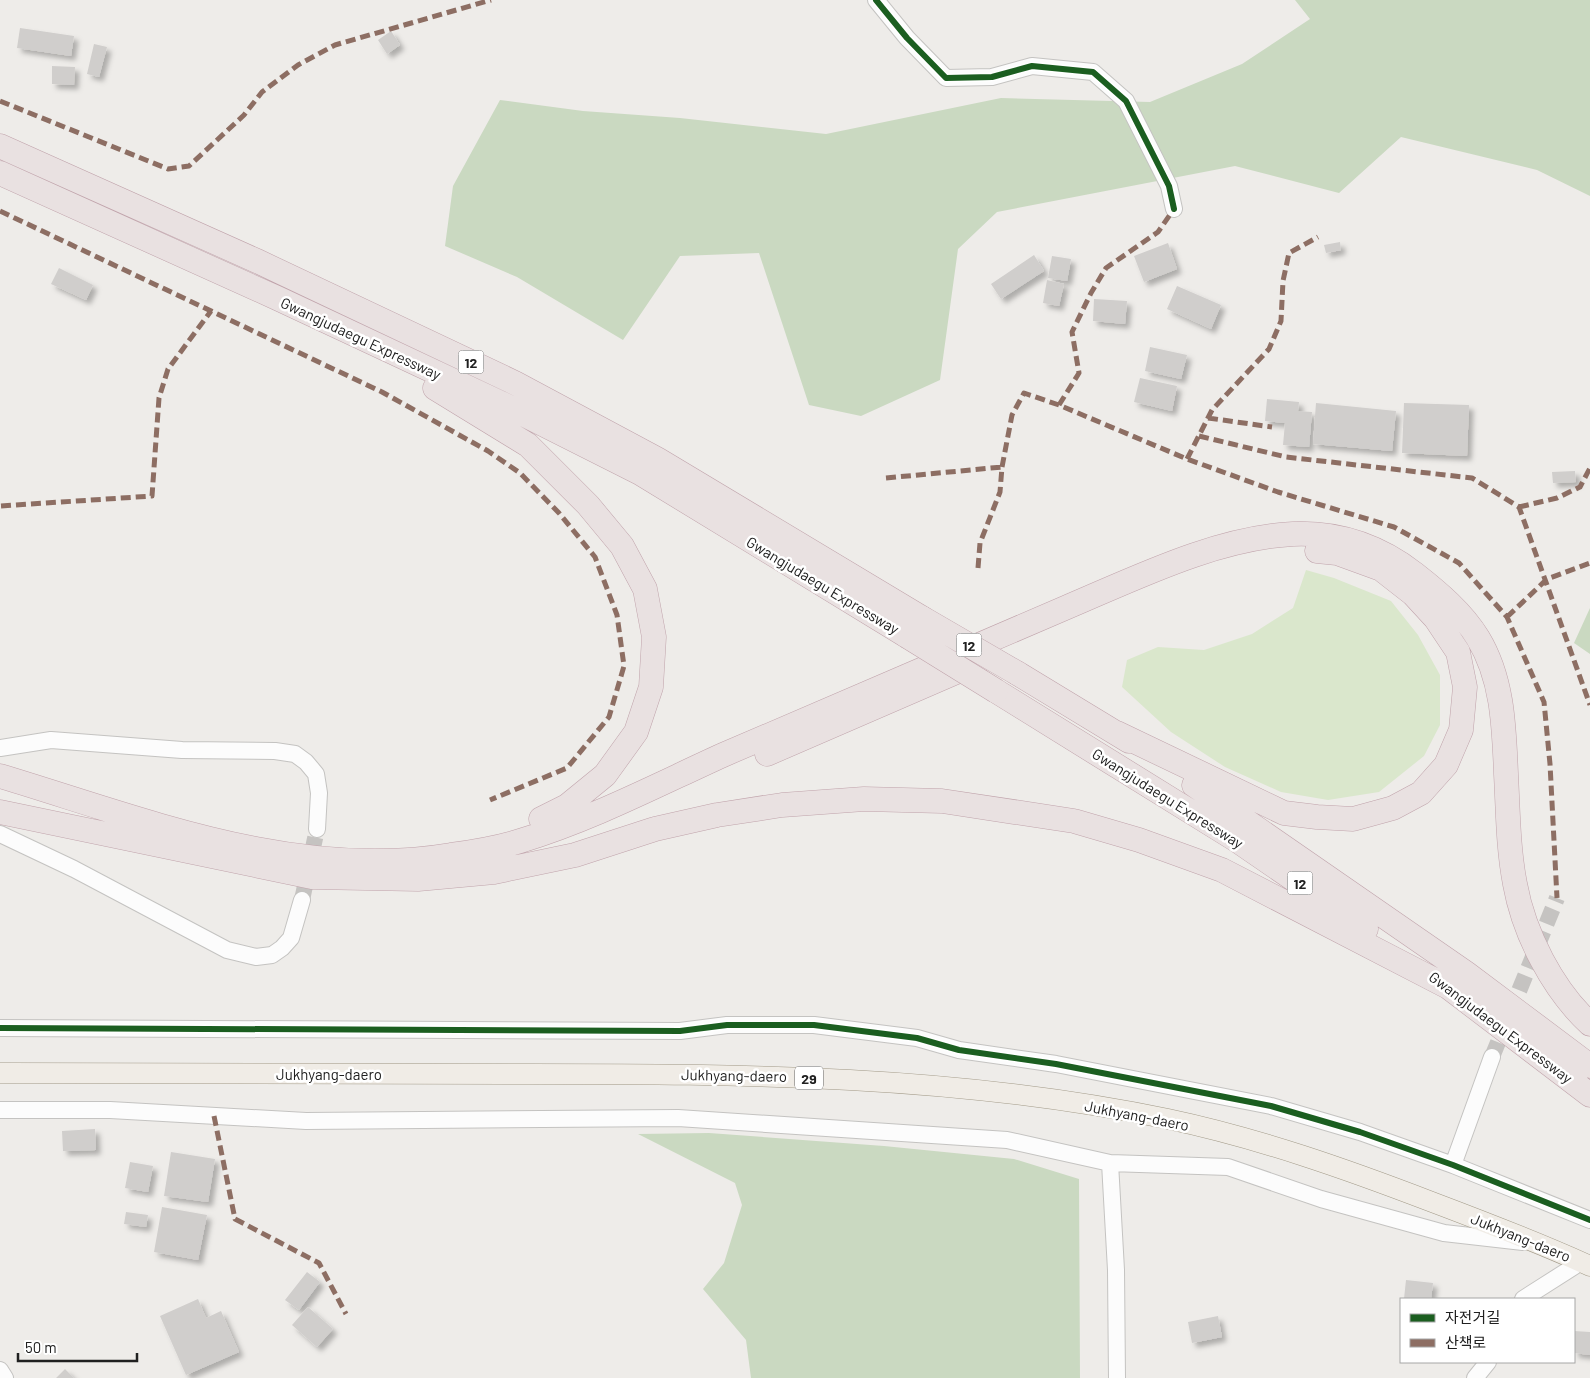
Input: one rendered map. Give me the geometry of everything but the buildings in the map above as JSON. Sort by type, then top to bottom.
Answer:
[{"type":"highway","name":"Gwangjudaegu Expressway","points":[[0,146],[257,261],[515,383],[657,459],[1117,733],[1270,835],[1466,973],[1590,1066]]},
{"type":"highway","name":"Gwangjudaegu Expressway","points":[[0,173],[277,298],[501,403],[640,473],[1238,841],[1452,989],[1590,1095]]},
{"type":"highway","points":[[277,298],[350,346],[453,398],[528,445],[588,505],[616,539],[645,589],[654,637],[651,687],[636,732],[605,775],[567,806],[449,866]]},
{"type":"highway","points":[[0,812],[312,877],[418,879],[580,818],[903,676],[1139,577],[1204,553],[1249,539],[1298,534],[1346,539],[1380,550],[1412,572],[1448,602],[1478,638],[1496,680],[1504,721],[1509,840],[1516,890],[1530,932],[1553,978],[1579,1014],[1590,1024]]},
{"type":"highway","points":[[449,866],[585,832],[1142,591],[1208,565],[1254,552],[1294,549],[1337,553],[1381,569],[1413,594],[1436,619],[1458,652],[1465,687],[1461,730],[1446,765],[1422,793],[1393,808],[1353,819],[1317,818],[1284,812],[1117,733]]},
{"type":"highway","points":[[0,776],[199,836],[264,852],[322,860],[449,866],[494,872],[575,855],[655,829],[717,815],[782,805],[864,799],[942,801],[1074,821],[1139,840],[1222,870],[1452,989]]},
{"type":"main road","name":"Jukhyang-daero","points":[[0,1074],[717,1074],[856,1079],[970,1087],[1169,1119],[1279,1148],[1392,1187],[1543,1244],[1586,1264]]},
{"type":"street","points":[[876,0],[907,38],[946,78],[992,77],[1032,66],[1093,72],[1126,101],[1169,186],[1174,209]]},
{"type":"street","points":[[0,748],[51,740],[182,750],[275,751],[295,754],[306,762],[316,774],[318,793],[317,829]]},
{"type":"street","points":[[0,834],[74,868],[227,950],[249,955],[272,955],[282,948],[291,938],[302,900]]},
{"type":"street","points":[[0,1028],[680,1031],[727,1024],[814,1025],[917,1038],[959,1050],[1056,1064],[1271,1106],[1360,1132],[1453,1165],[1590,1220]]},
{"type":"street","points":[[1453,1165],[1492,1057]]},
{"type":"street","points":[[0,1110],[110,1110],[306,1121],[678,1118],[1007,1140],[1110,1163],[1228,1167],[1321,1199],[1444,1233],[1543,1244]]},
{"type":"street","points":[[1110,1163],[1116,1270],[1117,1378]]},
{"type":"street","points":[[1525,1298],[1586,1264]]},
{"type":"street","points":[[1475,1378],[1487,1363]]},
{"type":"street","points":[[0,1370],[4,1378]]},
{"type":"green space","points":[[1295,0],[1590,0],[1590,196],[1537,170],[1401,137],[1339,193],[1235,166],[997,212],[958,249],[940,380],[861,416],[809,405],[759,253],[680,256],[623,340],[517,277],[445,246],[453,186],[500,100],[583,111],[680,118],[826,134],[1001,98],[1150,102],[1242,64],[1310,19]]},
{"type":"green space","points":[[1306,570],[1334,578],[1391,601],[1418,635],[1440,675],[1440,725],[1424,756],[1379,792],[1328,800],[1281,792],[1225,767],[1171,732],[1122,687],[1127,660],[1158,647],[1204,650],[1252,634],[1293,608]]},
{"type":"green space","points":[[1590,608],[1590,654],[1574,643]]},
{"type":"green space","points":[[709,1133],[884,1146],[1014,1159],[1079,1179],[1080,1378],[751,1378],[746,1340],[703,1289],[724,1263],[742,1205],[735,1183],[638,1134]]},
{"type":"tunnel","points":[[302,900],[317,829]]},
{"type":"tunnel","points":[[1492,1057],[1557,898]]},
{"type":"marked path","points":[[0,101],[168,169],[189,166],[244,115],[262,92],[298,65],[335,45],[491,0]]},
{"type":"marked path","points":[[1059,405],[1079,373],[1072,332],[1091,293],[1106,268],[1158,232],[1174,209]]},
{"type":"marked path","points":[[0,211],[382,392],[488,451],[520,473],[559,513],[595,557],[617,615],[624,666],[609,717],[567,768],[490,800]]},
{"type":"marked path","points":[[1187,459],[1212,410],[1269,349],[1281,321],[1283,281],[1289,253],[1318,237]]},
{"type":"marked path","points":[[1,506],[152,496],[159,398],[168,369],[211,311]]},
{"type":"marked path","points":[[978,568],[980,543],[1000,492],[1002,467],[1012,415],[1024,393],[1059,405],[1187,459],[1278,492],[1394,527],[1459,563],[1507,617],[1544,702],[1550,764],[1557,898]]},
{"type":"marked path","points":[[1208,418],[1272,427]]},
{"type":"marked path","points":[[1199,436],[1286,457],[1472,478],[1519,507],[1590,705]]},
{"type":"marked path","points":[[886,478],[1002,467]]},
{"type":"marked path","points":[[1519,507],[1557,498],[1580,487],[1590,468]]},
{"type":"marked path","points":[[1507,617],[1547,579],[1590,563]]},
{"type":"marked path","points":[[214,1116],[235,1219],[319,1263],[346,1314]]},
{"type":"cycle path","points":[[876,0],[907,38],[946,78],[992,77],[1032,66],[1093,72],[1126,101],[1169,186],[1174,209]]},
{"type":"cycle path","points":[[0,1028],[680,1031],[727,1025],[814,1025],[917,1038],[959,1050],[1056,1064],[1271,1106],[1360,1132],[1453,1165],[1590,1220]]}]
